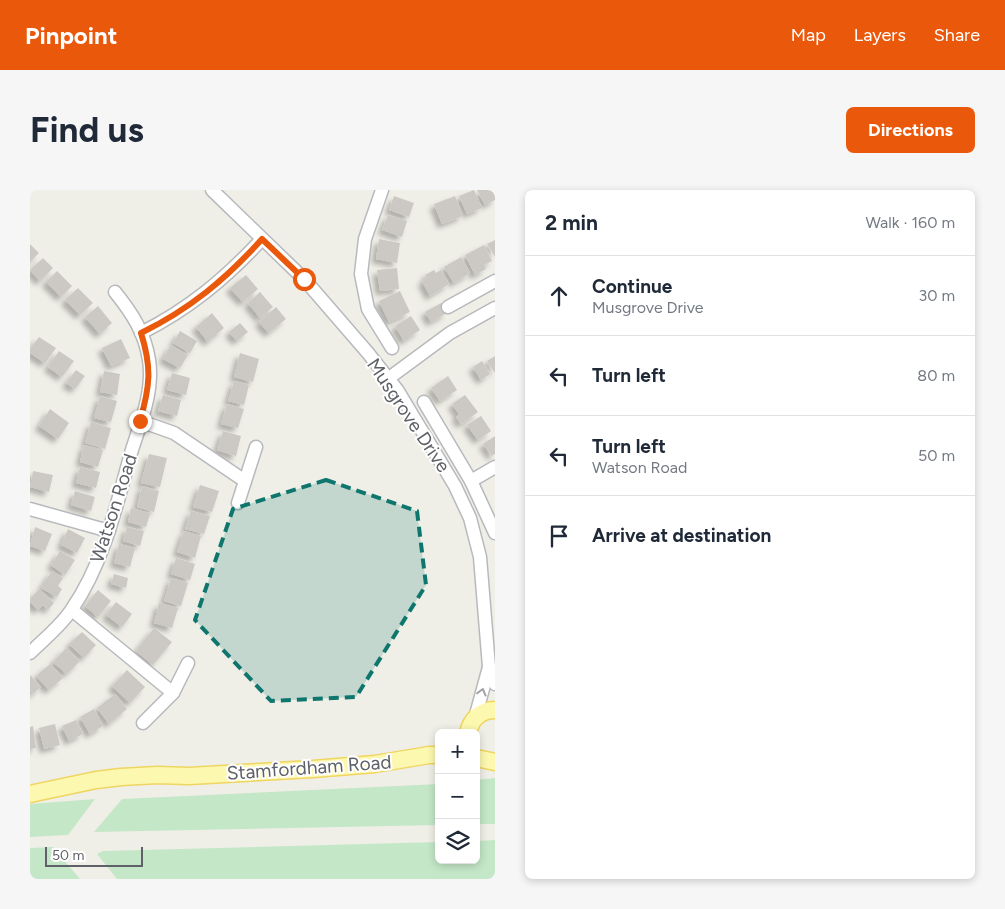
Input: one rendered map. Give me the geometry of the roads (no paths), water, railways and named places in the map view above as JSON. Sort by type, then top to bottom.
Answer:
[{"type":"main road","points":[[469,727],[482,713],[495,710]]},
{"type":"main road","name":"Stamfordham Road","points":[[34,794],[96,780],[120,777],[189,776],[368,764],[435,753]]},
{"type":"street","name":"Musgrove Drive","points":[[212,190],[311,287],[389,378],[456,486],[475,531],[482,566],[488,667]]},
{"type":"street","points":[[382,190],[365,240],[361,274],[368,309],[392,348]]},
{"type":"street","points":[[141,333],[205,293],[236,268],[262,239]]},
{"type":"street","points":[[448,306],[495,281]]},
{"type":"street","name":"Watson Road","points":[[30,653],[72,610],[100,557],[109,531],[150,380],[149,360],[141,333],[136,321],[115,292]]},
{"type":"street","points":[[389,378],[450,333],[495,308]]},
{"type":"street","points":[[424,402],[471,481],[495,533]]},
{"type":"street","points":[[140,421],[174,432],[245,481]]},
{"type":"street","points":[[238,503],[256,447]]},
{"type":"street","points":[[471,481],[495,467]]},
{"type":"street","points":[[30,509],[109,531]]},
{"type":"street","points":[[72,610],[173,693]]},
{"type":"street","points":[[143,724],[173,693],[188,663]]},
{"type":"street","points":[[488,667],[495,684]]},
{"type":"street","points":[[469,727],[488,667]]}]
